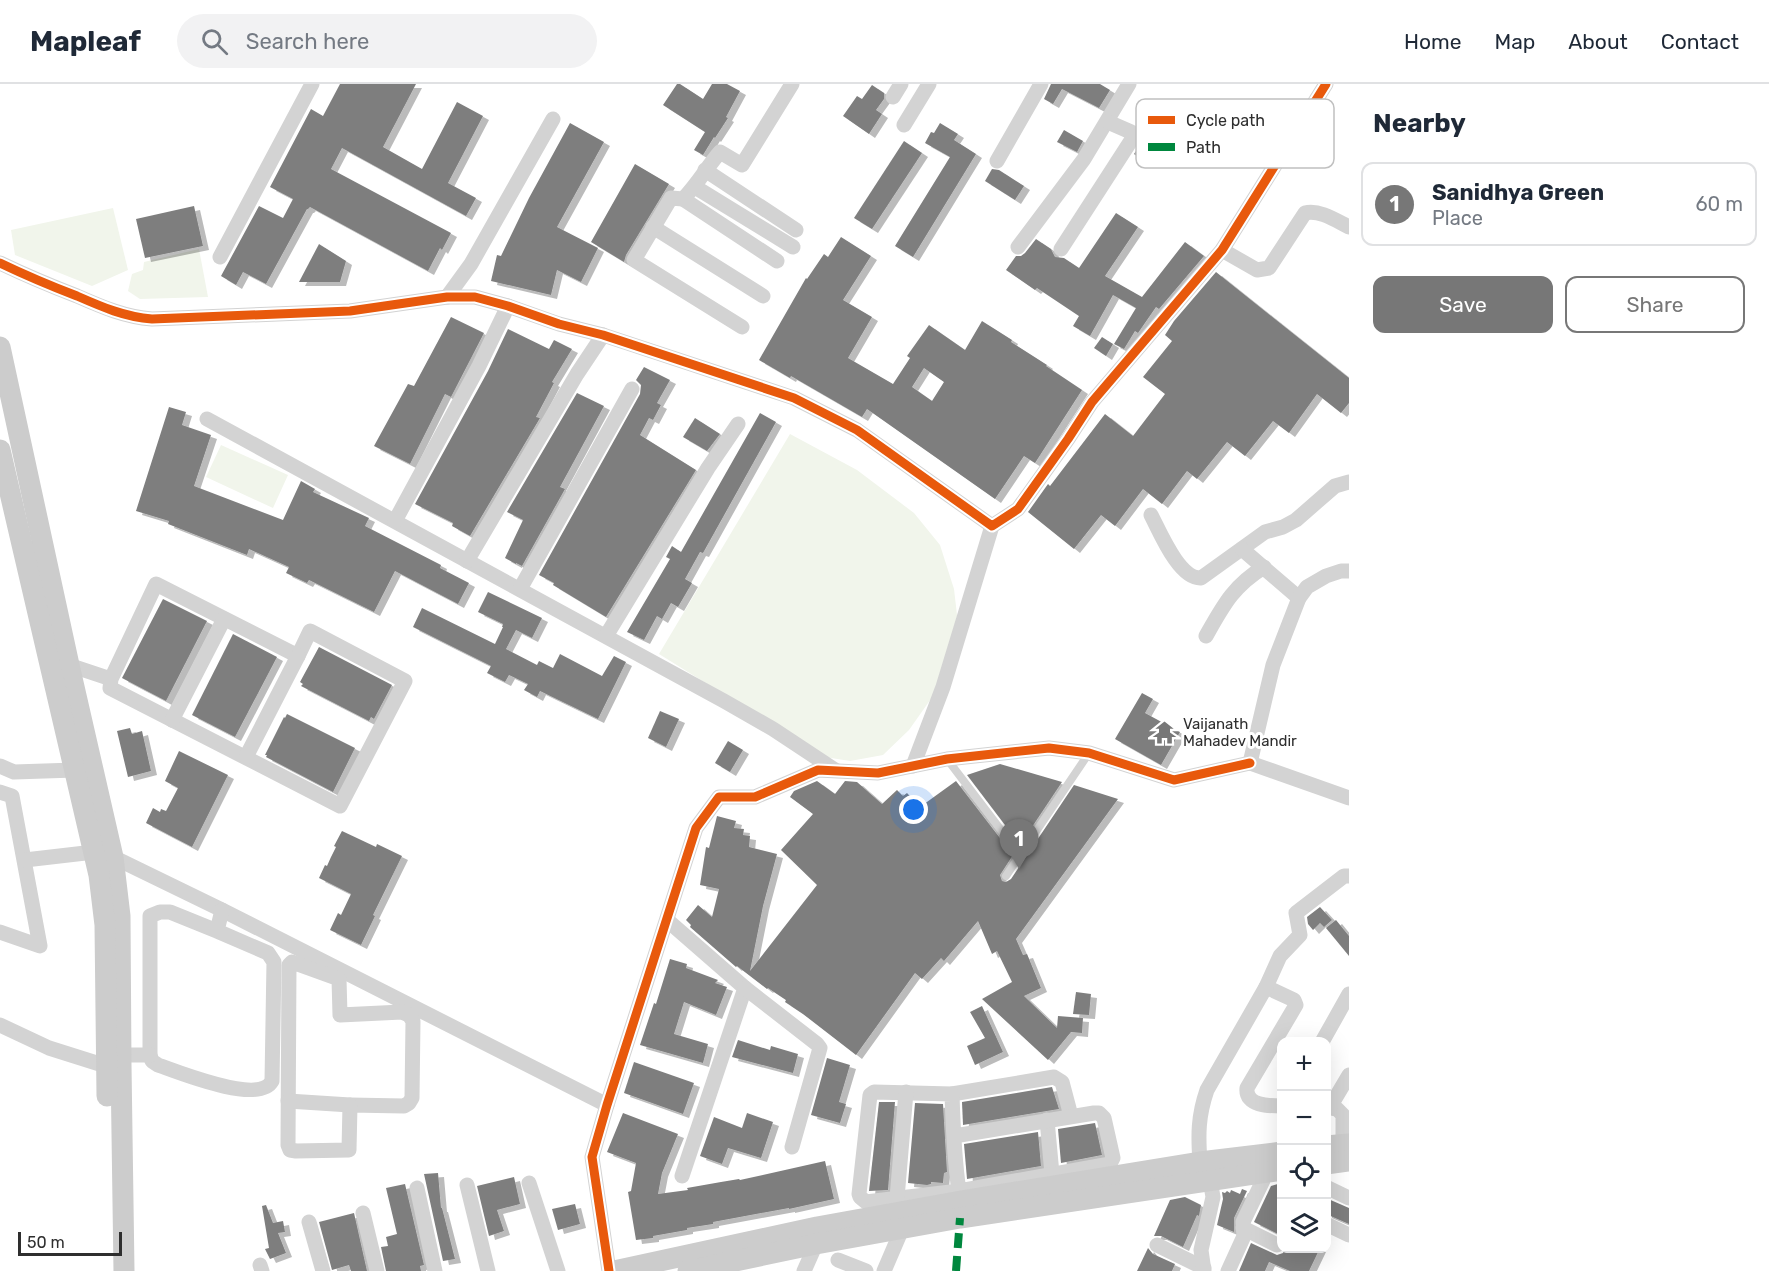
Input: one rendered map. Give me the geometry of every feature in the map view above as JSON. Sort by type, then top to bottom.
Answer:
[{"type":"street","points":[[220,257],[312,84]]},
{"type":"street","points":[[683,199],[695,187],[720,152],[742,165],[792,84]]},
{"type":"street","points":[[904,125],[929,84]]},
{"type":"street","points":[[997,161],[1041,84]]},
{"type":"street","points":[[1018,247],[1084,159],[1129,84]]},
{"type":"street","points":[[1317,99],[1326,84]]},
{"type":"street","points":[[447,297],[471,264],[553,119]]},
{"type":"street","points":[[1061,249],[1134,138],[1131,132],[1108,122]]},
{"type":"street","points":[[913,766],[943,687],[992,526],[1018,509],[1092,402],[1222,250],[1273,168]]},
{"type":"street","points":[[705,170],[796,230]]},
{"type":"street","points":[[695,187],[793,247]]},
{"type":"street","points":[[742,327],[634,260],[672,198],[683,199],[777,261]]},
{"type":"street","points":[[1222,250],[1257,270],[1264,269],[1269,268],[1305,213],[1312,211],[1349,227]]},
{"type":"street","points":[[653,227],[762,296]]},
{"type":"street","points":[[0,263],[26,276],[135,318],[350,311],[447,297],[475,297],[559,324],[603,335],[794,398],[857,430],[992,526]]},
{"type":"street","points":[[395,521],[479,366],[508,306]]},
{"type":"street","points":[[467,561],[577,374],[603,335]]},
{"type":"street","points":[[0,347],[69,665],[104,854],[99,875],[105,925],[124,1271]]},
{"type":"street","points":[[520,589],[632,389]]},
{"type":"street","points":[[207,419],[753,718],[837,771]]},
{"type":"street","points":[[606,636],[708,468],[738,424]]},
{"type":"street","points":[[25,463],[1,463],[75,770],[104,854]]},
{"type":"street","points":[[1151,515],[1173,556],[1195,578],[1201,578],[1265,532],[1289,525],[1335,486],[1349,482]]},
{"type":"street","points":[[1242,549],[1299,598]]},
{"type":"street","points":[[1206,636],[1225,602],[1252,574],[1264,567]]},
{"type":"street","points":[[1250,763],[1273,665],[1299,598],[1307,587],[1326,576],[1349,571]]},
{"type":"street","points":[[246,757],[298,656],[310,632],[405,681],[340,806],[110,688],[111,679],[156,584],[298,656]]},
{"type":"street","points":[[172,720],[224,619]]},
{"type":"street","points":[[69,665],[111,679]]},
{"type":"street","points":[[609,1271],[592,1157],[696,828],[719,797],[755,797],[819,770],[878,773],[946,759],[1049,748],[1089,753],[1174,780],[1250,763],[1349,798]]},
{"type":"street","points":[[0,766],[14,772],[75,770]]},
{"type":"street","points":[[0,792],[12,796],[40,946],[0,932]]},
{"type":"street","points":[[25,860],[104,854],[222,910],[339,974],[379,990],[607,1106]]},
{"type":"street","points":[[1205,1270],[1200,1250],[1213,1197],[1198,1137],[1201,1107],[1207,1090],[1266,987],[1280,957],[1300,934],[1296,922],[1297,911],[1344,876],[1349,876]]},
{"type":"street","points":[[217,931],[222,910]]},
{"type":"street","points":[[160,912],[170,912],[217,931],[268,953],[274,962],[272,1081],[264,1088],[245,1090],[200,1079],[158,1065],[152,1061],[150,1055],[150,916],[160,912]]},
{"type":"street","points":[[667,920],[745,988],[820,1048],[792,1147]]},
{"type":"street","points":[[339,974],[292,962],[289,964],[288,1145],[290,1150],[349,1150],[350,1105]]},
{"type":"street","points":[[288,1101],[404,1106],[412,1098],[413,1021],[409,1015],[402,1012],[340,1015],[339,974]]},
{"type":"street","points":[[1266,987],[1294,1000],[1296,1005],[1246,1092],[1257,1103],[1277,1106]]},
{"type":"street","points":[[682,1176],[745,988]]},
{"type":"street","points":[[379,990],[380,1013]]},
{"type":"street","points":[[1324,1037],[1349,994]]},
{"type":"street","points":[[0,1025],[49,1048],[113,1061],[150,1055]]},
{"type":"street","points":[[110,1271],[113,1061]]},
{"type":"street","points":[[1331,1102],[1349,1075]]},
{"type":"street","points":[[1071,1116],[1062,1082],[1054,1077],[952,1094],[874,1092],[870,1095],[860,1197],[866,1202],[897,1198],[960,1196],[1206,1168],[1274,1171],[1243,1222],[1244,1236],[1228,1271]]},
{"type":"street","points":[[897,1198],[906,1092]]},
{"type":"street","points":[[952,1094],[955,1161],[960,1196]]},
{"type":"street","points":[[1331,1108],[1338,1109],[1343,1115],[1342,1149],[1331,1159]]},
{"type":"street","points":[[614,1271],[1052,1174],[1110,1164],[1113,1158],[1104,1118],[1099,1113],[954,1136]]},
{"type":"street","points":[[1047,1120],[1052,1174]]},
{"type":"street","points":[[688,1271],[1277,1153]]},
{"type":"street","points":[[529,1183],[558,1271]]},
{"type":"street","points":[[467,1185],[488,1271]]},
{"type":"street","points":[[417,1188],[435,1271]]},
{"type":"street","points":[[1331,1189],[1349,1198]]},
{"type":"street","points":[[363,1213],[377,1271]]},
{"type":"street","points":[[309,1222],[323,1271]]},
{"type":"street","points":[[1331,1226],[1349,1235]]},
{"type":"street","points":[[884,1271],[902,1228]]},
{"type":"street","points":[[1243,1228],[1277,1245]]},
{"type":"street","points":[[804,1271],[816,1244]]},
{"type":"street","points":[[1157,1245],[1205,1270]]},
{"type":"street","points":[[838,1260],[866,1271]]},
{"type":"lane","points":[[1005,876],[1089,753]]},
{"type":"lane","points":[[946,759],[1020,855]]},
{"type":"shaded area","points":[[113,208],[128,270],[92,286],[15,255],[11,230]]},
{"type":"shaded area","points":[[199,249],[208,297],[140,299],[128,291],[132,274],[143,270],[144,262]]},
{"type":"shaded area","points":[[790,434],[857,470],[914,513],[940,545],[954,589],[957,615],[952,669],[909,730],[883,755],[850,761],[825,757],[659,654]]},
{"type":"shaded area","points":[[221,445],[288,475],[273,508],[206,477]]},
{"type":"building","points":[[340,84],[416,84],[383,147],[422,169],[457,102],[483,116],[448,183],[476,198],[466,216],[342,148],[331,169],[451,233],[428,271],[310,207],[266,284],[243,272],[236,285],[221,276],[259,206],[283,218],[293,199],[270,187],[311,109],[323,116]]},
{"type":"building","points":[[677,84],[703,99],[712,84],[727,84],[740,91],[726,117],[728,118],[703,155],[694,150],[705,132],[663,105]]},
{"type":"building","points":[[1051,84],[1100,84],[1110,90],[1099,108],[1062,89],[1053,104],[1044,99]]},
{"type":"building","points":[[872,85],[884,93],[884,99],[876,110],[882,114],[869,134],[843,116],[857,96],[862,99]]},
{"type":"building","points":[[570,123],[604,142],[557,227],[598,248],[581,282],[557,270],[551,295],[491,281],[497,255],[501,256],[529,198]]},
{"type":"building","points":[[940,123],[958,134],[954,140],[976,154],[913,257],[895,246],[950,157],[925,143]]},
{"type":"building","points":[[1064,130],[1083,141],[1077,152],[1057,142]]},
{"type":"building","points":[[904,141],[922,153],[872,229],[854,218]]},
{"type":"building","points":[[635,164],[669,184],[624,262],[591,242]]},
{"type":"building","points":[[992,169],[999,170],[1024,186],[1015,200],[985,181]]},
{"type":"building","points":[[194,206],[203,246],[145,258],[136,219]]},
{"type":"building","points":[[1116,213],[1138,227],[1105,276],[1142,297],[1185,242],[1204,256],[1159,309],[1156,307],[1138,333],[1135,331],[1124,349],[1114,344],[1136,308],[1113,295],[1090,336],[1073,326],[1079,316],[1006,270],[1016,256],[1025,253],[1036,239],[1051,249],[1055,257],[1064,258],[1079,268]]},
{"type":"building","points":[[841,237],[871,256],[843,300],[872,317],[848,358],[893,384],[910,358],[907,356],[929,325],[965,350],[982,321],[1082,390],[1035,463],[1024,456],[995,499],[867,409],[862,417],[759,360],[806,278],[824,254],[828,257]],"holes":[[[924,368],[944,382],[932,401],[912,387]]]},
{"type":"building","points":[[319,244],[346,261],[340,282],[299,282]]},
{"type":"building","points":[[1216,272],[1349,378],[1349,403],[1341,413],[1317,394],[1289,433],[1273,421],[1245,456],[1227,442],[1197,479],[1187,471],[1162,504],[1143,489],[1115,526],[1101,515],[1074,549],[1028,512],[1105,414],[1133,436],[1165,394],[1143,377],[1172,341],[1165,335],[1174,321]]},
{"type":"building","points":[[451,317],[484,333],[451,397],[445,394],[410,464],[374,446],[408,384],[414,386]]},
{"type":"building","points":[[508,329],[549,349],[554,340],[572,349],[552,382],[554,383],[536,417],[540,418],[470,536],[452,526],[453,523],[415,504],[488,371]]},
{"type":"building","points":[[1102,337],[1113,344],[1106,356],[1094,348]]},
{"type":"building","points":[[644,367],[670,380],[657,403],[661,405],[653,420],[649,418],[640,435],[696,470],[606,617],[539,575],[640,394],[641,385],[636,380]]},
{"type":"building","points":[[577,393],[604,406],[560,487],[565,489],[522,566],[516,564],[505,558],[523,520],[507,512]]},
{"type":"building","points":[[169,407],[186,412],[182,425],[211,435],[194,486],[283,520],[301,481],[315,489],[313,492],[369,518],[365,526],[441,565],[440,568],[469,583],[458,604],[395,571],[374,612],[309,580],[307,583],[286,573],[289,567],[249,549],[247,555],[168,524],[169,521],[136,511]]},
{"type":"building","points":[[760,413],[776,422],[703,553],[700,552],[685,579],[692,583],[678,607],[671,603],[662,619],[657,616],[644,640],[627,632],[670,559],[666,557],[672,546],[681,552]]},
{"type":"building","points":[[695,418],[720,434],[707,451],[683,437]]},
{"type":"building","points":[[488,592],[542,618],[532,638],[516,630],[506,649],[537,665],[539,661],[553,668],[560,654],[602,676],[614,656],[626,662],[598,719],[540,691],[537,697],[524,690],[528,684],[509,675],[505,682],[487,673],[491,666],[413,627],[422,608],[495,644],[503,624],[478,612]]},
{"type":"building","points":[[163,599],[207,621],[166,701],[122,678]]},
{"type":"building","points":[[233,634],[277,657],[235,737],[192,715]]},
{"type":"building","points":[[319,647],[392,685],[374,719],[371,717],[369,721],[301,686],[303,684],[300,682]]},
{"type":"building","points":[[1142,693],[1153,699],[1145,713],[1180,732],[1161,765],[1115,739]]},
{"type":"building","points":[[660,711],[679,719],[666,747],[648,738]]},
{"type":"building","points":[[287,714],[355,748],[333,792],[266,757]]},
{"type":"building","points":[[130,728],[132,734],[142,731],[151,771],[128,777],[117,731]]},
{"type":"building","points":[[728,741],[743,750],[730,772],[715,763]]},
{"type":"building","points":[[179,751],[228,775],[192,847],[146,823],[153,808],[160,812],[161,809],[166,811],[178,788],[165,781]]},
{"type":"building","points":[[1000,764],[1062,782],[1020,845],[967,775]]},
{"type":"building","points":[[817,781],[835,794],[845,781],[857,782],[882,804],[897,790],[903,796],[907,793],[920,807],[956,781],[1013,855],[1000,875],[1002,881],[1006,882],[1011,879],[1074,785],[1118,799],[1016,939],[1023,955],[1027,954],[1041,988],[1024,996],[1057,1028],[1058,1016],[1083,1018],[1082,1033],[1071,1032],[1048,1060],[982,999],[1012,982],[997,951],[992,954],[978,921],[944,961],[941,958],[922,979],[915,973],[856,1055],[785,1002],[786,1000],[736,967],[690,927],[691,925],[686,920],[698,905],[712,917],[719,889],[700,885],[706,847],[709,848],[717,816],[736,821],[734,828],[744,829],[743,835],[750,836],[749,847],[777,854],[763,906],[750,971],[817,885],[781,850],[813,814],[790,797],[794,791]]},
{"type":"building","points":[[342,831],[402,856],[361,945],[330,930],[338,913],[341,915],[351,894],[319,878],[325,865],[327,866]]},
{"type":"building","points":[[1320,907],[1332,920],[1324,927],[1320,923],[1313,930],[1308,924],[1307,917]]},
{"type":"building","points":[[1336,920],[1349,936],[1349,956],[1326,928]]},
{"type":"building","points":[[670,959],[687,964],[686,968],[718,980],[715,983],[727,987],[716,1015],[684,1002],[674,1034],[708,1044],[703,1063],[640,1045]]},
{"type":"building","points":[[1076,992],[1091,994],[1089,1015],[1073,1014]]},
{"type":"building","points":[[982,1006],[1003,1052],[975,1065],[967,1046],[985,1038],[970,1012]]},
{"type":"building","points":[[738,1040],[770,1050],[771,1046],[798,1054],[793,1073],[732,1057]]},
{"type":"building","points":[[827,1058],[850,1065],[839,1102],[846,1104],[840,1123],[811,1115]]},
{"type":"building","points":[[634,1062],[694,1083],[683,1114],[624,1093]]},
{"type":"building","points":[[1052,1087],[1059,1109],[963,1125],[962,1102]]},
{"type":"building","points":[[879,1102],[895,1102],[888,1190],[869,1191]]},
{"type":"building","points":[[915,1103],[943,1104],[947,1172],[944,1173],[943,1183],[931,1182],[927,1185],[908,1183]]},
{"type":"building","points":[[623,1113],[678,1134],[662,1173],[658,1194],[740,1180],[825,1161],[834,1199],[713,1222],[713,1224],[636,1240],[628,1192],[631,1191],[636,1163],[607,1152]]},
{"type":"building","points":[[747,1113],[773,1122],[761,1158],[728,1148],[722,1164],[700,1156],[714,1117],[742,1128]]},
{"type":"building","points":[[1095,1123],[1102,1155],[1061,1163],[1058,1129]]},
{"type":"building","points":[[1038,1132],[1041,1166],[967,1179],[964,1144]]},
{"type":"building","points":[[438,1173],[441,1208],[455,1259],[443,1261],[424,1174]]},
{"type":"building","points":[[514,1177],[520,1204],[497,1210],[504,1231],[489,1236],[477,1186]]},
{"type":"building","points":[[405,1184],[424,1265],[420,1266],[421,1271],[386,1271],[381,1247],[388,1246],[386,1237],[397,1234],[386,1188]]},
{"type":"building","points":[[1277,1184],[1277,1234],[1254,1222],[1271,1186]]},
{"type":"building","points":[[1242,1189],[1247,1191],[1234,1218],[1234,1232],[1217,1225],[1223,1199],[1222,1192],[1230,1193],[1231,1190],[1240,1194]]},
{"type":"building","points":[[1185,1197],[1201,1205],[1199,1216],[1197,1215],[1183,1247],[1161,1236],[1154,1236],[1170,1200]]},
{"type":"building","points":[[1331,1200],[1349,1208],[1349,1224],[1331,1216]]},
{"type":"building","points":[[575,1204],[580,1224],[558,1230],[552,1209]]},
{"type":"building","points":[[266,1205],[273,1223],[283,1221],[285,1232],[278,1233],[286,1253],[270,1259],[265,1249],[269,1248],[262,1206]]},
{"type":"building","points":[[354,1213],[367,1271],[351,1271],[349,1265],[332,1270],[319,1222]]},
{"type":"building","points":[[1251,1243],[1277,1255],[1318,1253],[1309,1271],[1290,1271],[1269,1262],[1265,1271],[1239,1271]]},
{"type":"building","points":[[1148,1248],[1153,1254],[1175,1264],[1172,1271],[1137,1271]]},
{"type":"marked path","points":[[956,1271],[960,1218]]},
{"type":"cycle path","points":[[1317,99],[1326,84]]},
{"type":"cycle path","points":[[0,263],[105,308],[152,319],[350,311],[447,297],[475,297],[559,324],[603,335],[794,398],[857,430],[992,526],[1018,509],[1092,402],[1222,250],[1273,168]]},
{"type":"cycle path","points":[[609,1271],[592,1157],[696,828],[719,797],[755,797],[818,770],[878,773],[947,759],[1049,748],[1089,753],[1174,780],[1250,763]]},
{"type":"place","name":"Vaijanath Mahadev Mandir","points":[[1165,733]]},
{"type":"place","name":"Sanidhya Green","points":[[1019,869]]}]
